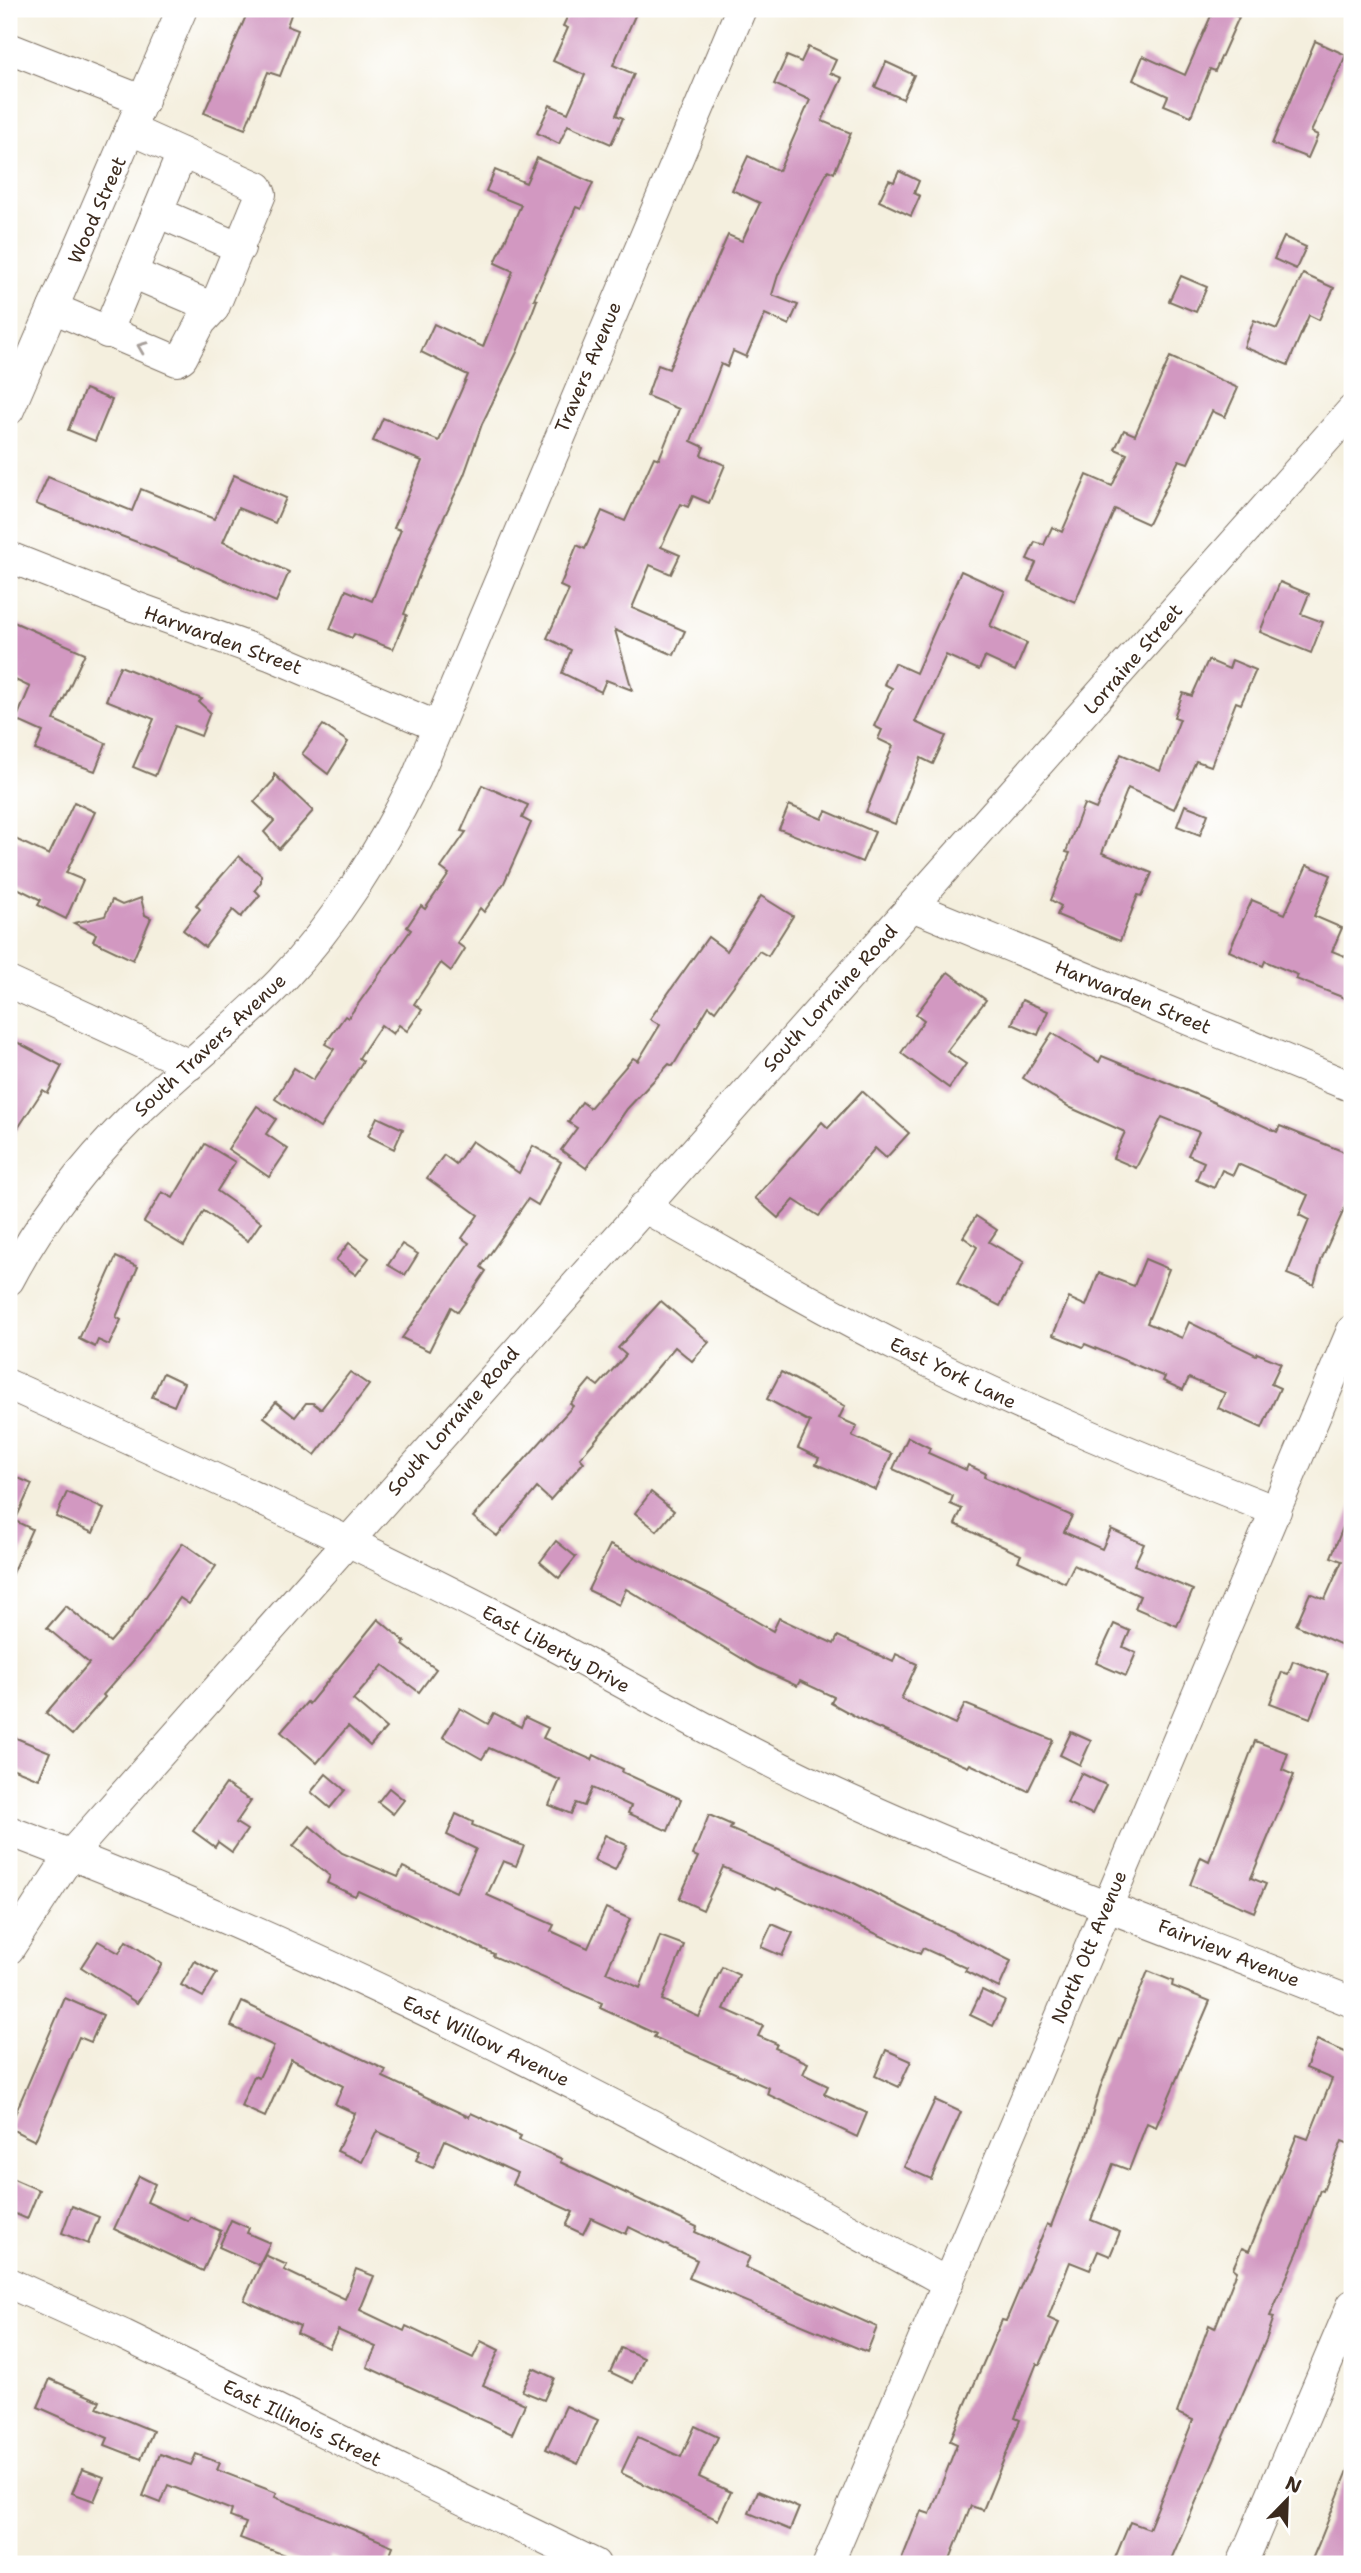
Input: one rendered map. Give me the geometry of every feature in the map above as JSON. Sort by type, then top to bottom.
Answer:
[{"type":"street","name":"Wood Street","points":[[9,410],[182,9]]},
{"type":"street","name":"Travers Avenue","points":[[436,726],[741,9]]},
{"type":"street","points":[[10,52],[144,101]]},
{"type":"street","points":[[53,308],[107,333],[177,360],[182,358],[201,321],[214,308],[260,202],[258,187],[131,131]]},
{"type":"street","points":[[107,333],[182,153]]},
{"type":"street","points":[[157,212],[240,248]]},
{"type":"street","points":[[132,273],[214,308]]},
{"type":"street","name":"Lorraine Street","points":[[914,907],[1352,410]]},
{"type":"street","name":"Harwarden Street","points":[[9,557],[272,656],[436,726]]},
{"type":"street","name":"South Travers Avenue","points":[[9,1280],[42,1226],[88,1165],[135,1114],[275,987],[339,911],[393,826],[436,726]]},
{"type":"street","name":"Harwarden Street","points":[[914,907],[1352,1087]]},
{"type":"street","name":"South Lorraine Road","points":[[9,1949],[71,1854],[861,961],[914,907]]},
{"type":"street","points":[[9,982],[190,1065]]},
{"type":"street","name":"East York Lane","points":[[643,1207],[826,1310],[964,1380],[1104,1442],[1276,1511]]},
{"type":"street","name":"North Ott Avenue","points":[[828,2564],[1352,1330]]},
{"type":"street","name":"East Liberty Drive","points":[[9,1385],[347,1542],[534,1635],[661,1705],[818,1785],[1044,1884],[1106,1906]]},
{"type":"street","name":"East Willow Avenue","points":[[9,1831],[71,1854],[332,1967],[554,2074],[948,2283]]},
{"type":"street","name":"Fairview Avenue","points":[[1106,1906],[1352,2002]]},
{"type":"street","name":"East Illinois Street","points":[[9,2283],[124,2335],[595,2564]]},
{"type":"street","points":[[1242,2564],[1352,2305]]},
{"type":"building","points":[[249,9],[293,9],[287,26],[298,30],[280,76],[268,72],[245,129],[204,113]]},
{"type":"building","points":[[571,9],[638,9],[613,65],[634,74],[616,115],[623,118],[611,144],[568,125],[559,144],[537,133],[550,105],[568,113],[585,75],[553,61],[568,28],[563,26]]},
{"type":"building","points":[[1214,9],[1239,17],[1215,71],[1210,69],[1191,116],[1164,105],[1168,96],[1133,80],[1143,56],[1185,75]]},
{"type":"building","points":[[1315,41],[1346,55],[1311,132],[1318,135],[1308,158],[1272,144]]},
{"type":"building","points":[[808,47],[836,60],[830,73],[842,78],[822,121],[851,133],[834,173],[828,170],[778,275],[772,295],[798,305],[789,325],[765,314],[746,357],[733,351],[727,367],[721,364],[691,441],[704,447],[701,455],[725,465],[709,503],[693,496],[688,507],[681,504],[661,547],[680,555],[671,574],[650,565],[632,608],[685,631],[674,655],[615,630],[632,690],[606,680],[601,692],[562,673],[571,650],[547,638],[569,590],[560,586],[577,545],[585,549],[602,511],[625,521],[654,457],[659,459],[679,409],[647,396],[658,365],[669,369],[728,235],[742,241],[760,203],[732,190],[748,156],[779,171],[810,100],[774,84],[787,56],[801,62]]},
{"type":"building","points":[[886,62],[914,75],[903,99],[875,87]]},
{"type":"building","points":[[537,158],[593,183],[581,209],[576,207],[534,299],[537,300],[517,352],[482,424],[464,475],[432,543],[393,649],[354,634],[352,638],[330,629],[346,590],[372,601],[401,530],[394,528],[422,461],[373,441],[383,418],[439,441],[468,375],[421,352],[434,324],[483,347],[513,271],[495,263],[521,205],[486,191],[495,170],[526,183]]},
{"type":"building","points":[[899,171],[919,181],[914,193],[920,196],[911,216],[879,201],[889,180],[894,182]]},
{"type":"building","points":[[1284,237],[1306,247],[1296,269],[1274,259]]},
{"type":"building","points":[[1303,274],[1334,288],[1319,320],[1309,315],[1288,365],[1244,347],[1254,320],[1277,329]]},
{"type":"building","points":[[1181,276],[1207,287],[1196,312],[1169,301]]},
{"type":"building","points":[[1170,357],[1238,388],[1225,417],[1212,411],[1188,463],[1179,460],[1148,524],[1115,509],[1075,602],[1028,581],[1036,563],[1027,559],[1035,542],[1044,545],[1052,527],[1062,532],[1087,475],[1112,486],[1127,454],[1115,449],[1124,430],[1135,435]]},
{"type":"building","points":[[85,389],[112,400],[95,441],[68,430]]},
{"type":"building","points":[[234,475],[286,498],[275,523],[238,508],[223,542],[289,572],[276,602],[153,548],[36,504],[48,477],[132,511],[141,489],[214,519]]},
{"type":"building","points":[[961,571],[1005,591],[990,626],[1027,643],[1015,671],[985,657],[979,670],[946,655],[915,722],[946,736],[933,764],[921,758],[895,824],[866,812],[893,746],[878,739],[882,730],[874,726],[892,688],[884,684],[894,663],[916,673]]},
{"type":"building","points":[[1280,582],[1309,594],[1301,614],[1323,622],[1311,653],[1260,632]]},
{"type":"building","points":[[9,620],[85,653],[54,720],[106,743],[95,771],[35,750],[43,732],[16,720],[30,687],[9,677]]},
{"type":"building","points":[[1208,660],[1229,669],[1232,660],[1256,670],[1241,704],[1236,702],[1211,766],[1196,761],[1174,809],[1128,788],[1102,853],[1152,873],[1142,896],[1138,895],[1120,941],[1057,915],[1061,906],[1051,900],[1070,853],[1066,852],[1084,804],[1096,809],[1121,754],[1160,771],[1180,719],[1174,717],[1183,693],[1192,696]]},
{"type":"building","points":[[120,666],[202,699],[199,702],[210,712],[201,736],[175,726],[155,776],[133,767],[154,719],[106,700]]},
{"type":"building","points":[[323,725],[348,742],[328,774],[302,754]]},
{"type":"building","points":[[274,774],[313,811],[279,849],[264,832],[274,821],[254,802],[274,780]]},
{"type":"building","points":[[482,785],[528,805],[522,818],[531,823],[504,883],[484,912],[480,908],[457,943],[465,949],[451,971],[441,963],[414,1004],[422,1010],[407,1031],[399,1025],[393,1034],[381,1025],[359,1058],[363,1061],[320,1128],[275,1099],[294,1068],[313,1080],[334,1049],[325,1044],[345,1016],[348,1018],[411,930],[407,927],[421,906],[425,909],[449,874],[441,868],[466,832],[461,831]]},
{"type":"building","points":[[74,802],[95,812],[66,873],[83,880],[66,919],[38,905],[41,900],[9,884],[9,836],[49,855]]},
{"type":"building","points":[[789,805],[822,819],[826,811],[875,832],[862,862],[779,829]]},
{"type":"building","points":[[1185,805],[1208,814],[1200,835],[1177,826]]},
{"type":"building","points":[[239,856],[261,875],[261,882],[255,890],[260,895],[241,917],[233,910],[205,947],[183,930],[200,909],[196,905]]},
{"type":"building","points":[[1307,865],[1331,875],[1314,916],[1342,928],[1332,951],[1352,959],[1352,1001],[1296,979],[1298,975],[1265,961],[1263,966],[1229,951],[1252,900],[1285,914]]},
{"type":"building","points":[[761,896],[793,916],[768,956],[759,951],[715,1011],[709,1006],[673,1066],[669,1064],[627,1109],[586,1168],[561,1150],[577,1128],[568,1122],[582,1102],[590,1108],[633,1058],[638,1061],[660,1025],[650,1019],[708,937],[727,951]]},
{"type":"building","points":[[141,898],[145,915],[151,918],[133,960],[93,941],[96,934],[74,923],[105,916],[112,900],[122,905]]},
{"type":"building","points":[[948,972],[986,1000],[947,1051],[966,1064],[949,1088],[901,1053],[924,1020],[916,1014]]},
{"type":"building","points":[[1022,1000],[1048,1011],[1038,1035],[1012,1024]]},
{"type":"building","points":[[1052,1033],[1099,1062],[1102,1056],[1202,1097],[1277,1132],[1280,1126],[1352,1155],[1352,1192],[1322,1258],[1314,1285],[1287,1274],[1309,1220],[1299,1215],[1308,1195],[1238,1164],[1233,1175],[1222,1170],[1214,1188],[1196,1180],[1204,1162],[1188,1155],[1199,1132],[1162,1117],[1136,1168],[1113,1158],[1125,1132],[1071,1108],[1023,1078]]},
{"type":"building","points":[[9,1038],[62,1066],[48,1093],[43,1090],[9,1142]]},
{"type":"building","points":[[862,1091],[909,1133],[886,1158],[875,1148],[819,1216],[794,1200],[778,1218],[755,1198],[822,1122],[828,1128]]},
{"type":"building","points":[[257,1106],[276,1119],[266,1134],[288,1149],[269,1177],[228,1149]]},
{"type":"building","points":[[377,1117],[403,1129],[394,1149],[368,1136]]},
{"type":"building","points":[[472,1141],[519,1173],[533,1146],[561,1162],[538,1205],[528,1199],[481,1267],[486,1271],[458,1312],[451,1307],[429,1351],[402,1338],[469,1243],[462,1238],[478,1215],[427,1178],[444,1155],[456,1164]]},
{"type":"building","points":[[205,1144],[235,1162],[217,1191],[261,1222],[248,1241],[204,1211],[184,1246],[144,1222],[162,1192],[173,1198]]},
{"type":"building","points":[[976,1216],[997,1230],[989,1242],[1024,1262],[1000,1306],[957,1284],[977,1247],[963,1237]]},
{"type":"building","points":[[349,1243],[369,1258],[356,1275],[336,1260]]},
{"type":"building","points":[[402,1244],[418,1254],[405,1275],[388,1265]]},
{"type":"building","points":[[116,1257],[138,1267],[116,1317],[121,1320],[109,1345],[98,1340],[95,1347],[79,1339]]},
{"type":"building","points":[[1145,1259],[1169,1269],[1147,1323],[1182,1338],[1189,1322],[1256,1355],[1257,1353],[1281,1363],[1271,1384],[1280,1388],[1262,1428],[1218,1408],[1225,1393],[1189,1378],[1183,1390],[1163,1381],[1165,1377],[1085,1344],[1083,1347],[1053,1335],[1069,1298],[1086,1306],[1099,1273],[1134,1286]]},
{"type":"building","points":[[661,1301],[709,1342],[692,1361],[675,1347],[580,1458],[584,1462],[550,1500],[537,1488],[497,1536],[473,1517],[573,1406],[570,1404],[590,1380],[598,1386],[626,1355],[618,1348]]},
{"type":"building","points":[[350,1372],[369,1385],[315,1455],[264,1417],[276,1402],[295,1417],[306,1403],[313,1403],[321,1409]]},
{"type":"building","points":[[781,1372],[845,1406],[839,1418],[857,1426],[852,1436],[892,1454],[876,1490],[816,1464],[819,1458],[798,1448],[810,1422],[767,1399]]},
{"type":"building","points":[[163,1373],[184,1383],[174,1406],[152,1397]]},
{"type":"building","points":[[908,1437],[930,1448],[928,1453],[966,1470],[968,1465],[985,1473],[984,1477],[1072,1516],[1064,1532],[1102,1549],[1111,1529],[1144,1544],[1134,1565],[1193,1590],[1177,1626],[1135,1608],[1140,1596],[1074,1565],[1065,1583],[1018,1561],[1021,1555],[955,1524],[962,1509],[950,1504],[953,1496],[893,1469]]},
{"type":"building","points":[[9,1474],[32,1484],[15,1521],[32,1529],[9,1580]]},
{"type":"building","points":[[67,1492],[104,1509],[93,1533],[56,1517]]},
{"type":"building","points":[[651,1492],[674,1511],[657,1531],[635,1513]]},
{"type":"building","points":[[1352,1505],[1352,1623],[1342,1645],[1296,1625],[1310,1593],[1325,1599],[1342,1561],[1331,1557]]},
{"type":"building","points":[[556,1541],[576,1557],[559,1578],[540,1562]]},
{"type":"building","points":[[183,1543],[216,1566],[189,1604],[180,1598],[148,1644],[72,1735],[46,1713],[89,1663],[47,1628],[66,1606],[110,1642],[131,1618]]},
{"type":"building","points":[[610,1545],[709,1594],[773,1631],[779,1618],[834,1644],[838,1636],[893,1662],[896,1654],[917,1664],[901,1699],[955,1724],[965,1704],[1053,1740],[1028,1791],[970,1764],[968,1767],[873,1726],[831,1703],[834,1697],[800,1681],[797,1686],[758,1668],[626,1589],[619,1605],[588,1590]]},
{"type":"building","points":[[378,1619],[405,1642],[403,1645],[436,1669],[419,1692],[383,1665],[353,1700],[386,1728],[370,1746],[348,1726],[317,1763],[281,1732],[307,1702],[309,1704]]},
{"type":"building","points":[[1114,1624],[1130,1631],[1123,1647],[1136,1653],[1126,1676],[1096,1663]]},
{"type":"building","points":[[1293,1661],[1328,1674],[1310,1718],[1270,1703],[1282,1672],[1288,1674]]},
{"type":"building","points":[[460,1708],[488,1724],[494,1713],[521,1727],[525,1717],[548,1728],[543,1738],[592,1760],[594,1755],[623,1769],[622,1772],[681,1799],[668,1831],[628,1813],[631,1806],[592,1788],[584,1806],[576,1803],[571,1814],[549,1805],[560,1780],[489,1748],[482,1759],[443,1737]]},
{"type":"building","points":[[1071,1732],[1091,1741],[1080,1765],[1060,1755]]},
{"type":"building","points":[[9,1735],[50,1752],[39,1779],[9,1767]]},
{"type":"building","points":[[1255,1741],[1288,1753],[1282,1770],[1294,1775],[1251,1878],[1266,1884],[1254,1912],[1190,1885],[1201,1857],[1209,1861]]},
{"type":"building","points":[[1081,1773],[1106,1785],[1092,1814],[1067,1803]]},
{"type":"building","points":[[326,1774],[345,1790],[330,1808],[311,1792]]},
{"type":"building","points":[[226,1784],[251,1801],[236,1823],[247,1830],[232,1852],[218,1842],[215,1847],[193,1831]]},
{"type":"building","points":[[389,1788],[404,1800],[393,1814],[378,1802]]},
{"type":"building","points":[[456,1814],[473,1822],[472,1825],[524,1846],[516,1866],[503,1861],[487,1895],[554,1925],[551,1931],[588,1948],[606,1908],[630,1919],[606,1972],[640,1988],[660,1936],[684,1945],[662,2000],[699,2017],[722,1967],[739,1975],[724,2009],[763,2026],[758,2036],[777,2044],[775,2048],[808,2063],[803,2074],[828,2086],[824,2094],[867,2113],[857,2137],[767,2094],[769,2088],[654,2037],[656,2034],[600,2008],[602,2003],[493,1956],[494,1954],[358,1891],[355,1896],[327,1883],[330,1876],[293,1846],[310,1826],[342,1853],[398,1877],[403,1867],[456,1892],[476,1849],[447,1835]]},
{"type":"building","points":[[709,1815],[732,1825],[730,1829],[852,1882],[1011,1961],[999,1988],[965,1971],[967,1968],[923,1948],[920,1954],[777,1888],[776,1890],[723,1867],[703,1910],[679,1899],[698,1857],[693,1855]]},
{"type":"building","points":[[605,1835],[627,1845],[615,1870],[594,1860]]},
{"type":"building","points":[[772,1924],[793,1933],[782,1956],[761,1947]]},
{"type":"building","points":[[98,1941],[119,1953],[126,1941],[162,1964],[137,2003],[81,1967]]},
{"type":"building","points":[[195,1961],[217,1973],[203,1997],[181,1985]]},
{"type":"building","points":[[1148,1971],[1173,1981],[1172,1986],[1210,2001],[1156,2127],[1147,2123],[1129,2170],[1113,2164],[1091,2220],[1120,2232],[1110,2256],[1098,2251],[1090,2270],[1070,2262],[1048,2318],[1059,2323],[1040,2365],[1037,2363],[1015,2418],[1020,2420],[983,2510],[971,2506],[948,2564],[900,2564],[921,2511],[930,2514],[957,2444],[950,2441],[960,2417],[1002,2320],[1006,2321],[1047,2224],[1051,2226],[1086,2136],[1100,2088]]},
{"type":"building","points":[[982,1990],[1005,2001],[993,2026],[970,2015]]},
{"type":"building","points":[[65,1998],[103,2015],[91,2042],[79,2037],[35,2141],[9,2128]]},
{"type":"building","points":[[242,2002],[386,2070],[383,2077],[469,2117],[471,2113],[521,2136],[519,2140],[562,2159],[560,2162],[697,2227],[695,2232],[750,2257],[745,2267],[877,2327],[867,2352],[689,2278],[697,2260],[629,2227],[626,2234],[591,2218],[583,2234],[566,2226],[573,2212],[512,2184],[517,2173],[445,2140],[433,2168],[416,2160],[420,2151],[377,2131],[362,2162],[337,2151],[355,2113],[335,2104],[343,2086],[291,2059],[265,2117],[241,2106],[254,2076],[259,2078],[274,2046],[231,2026]]},
{"type":"building","points":[[1317,2040],[1352,2055],[1352,2145],[1342,2141],[1323,2191],[1320,2190],[1299,2249],[1270,2316],[1274,2317],[1266,2340],[1169,2564],[1130,2564],[1115,2558],[1130,2522],[1149,2529],[1193,2420],[1177,2413],[1209,2325],[1215,2328],[1237,2271],[1233,2268],[1242,2248],[1249,2251],[1297,2135],[1308,2139],[1332,2079],[1306,2068]]},
{"type":"building","points":[[886,2050],[911,2061],[899,2087],[875,2076]]},
{"type":"building","points":[[935,2100],[961,2112],[931,2179],[904,2167]]},
{"type":"building","points":[[139,2176],[155,2184],[147,2202],[188,2221],[190,2217],[221,2231],[203,2271],[114,2229]]},
{"type":"building","points":[[9,2177],[39,2190],[27,2219],[9,2211]]},
{"type":"building","points":[[72,2206],[99,2217],[88,2244],[62,2233]]},
{"type":"building","points":[[231,2220],[249,2228],[247,2233],[270,2243],[259,2265],[219,2247]]},
{"type":"building","points":[[265,2255],[287,2265],[284,2270],[345,2299],[356,2269],[374,2276],[360,2310],[404,2331],[406,2326],[473,2358],[481,2341],[499,2350],[483,2385],[525,2404],[512,2434],[367,2367],[376,2347],[338,2330],[329,2348],[297,2333],[300,2326],[244,2300]]},
{"type":"building","points":[[621,2348],[644,2358],[633,2383],[610,2372]]},
{"type":"building","points":[[533,2368],[554,2378],[544,2400],[522,2391]]},
{"type":"building","points":[[50,2379],[100,2401],[97,2408],[153,2431],[141,2459],[105,2445],[108,2438],[38,2407]]},
{"type":"building","points":[[566,2406],[598,2420],[578,2464],[546,2449]]},
{"type":"building","points":[[695,2426],[718,2437],[699,2477],[731,2492],[718,2520],[621,2473],[638,2437],[681,2457]]},
{"type":"building","points":[[160,2454],[191,2465],[196,2454],[220,2463],[217,2470],[277,2493],[275,2497],[393,2546],[386,2564],[352,2564],[330,2556],[326,2564],[308,2564],[240,2538],[246,2523],[230,2517],[232,2510],[168,2485],[161,2503],[143,2496]]},
{"type":"building","points":[[1351,2463],[1352,2564],[1310,2564],[1319,2543]]},
{"type":"building","points":[[82,2469],[104,2477],[94,2501],[72,2493]]},
{"type":"building","points":[[758,2491],[799,2508],[790,2530],[749,2513]]}]
